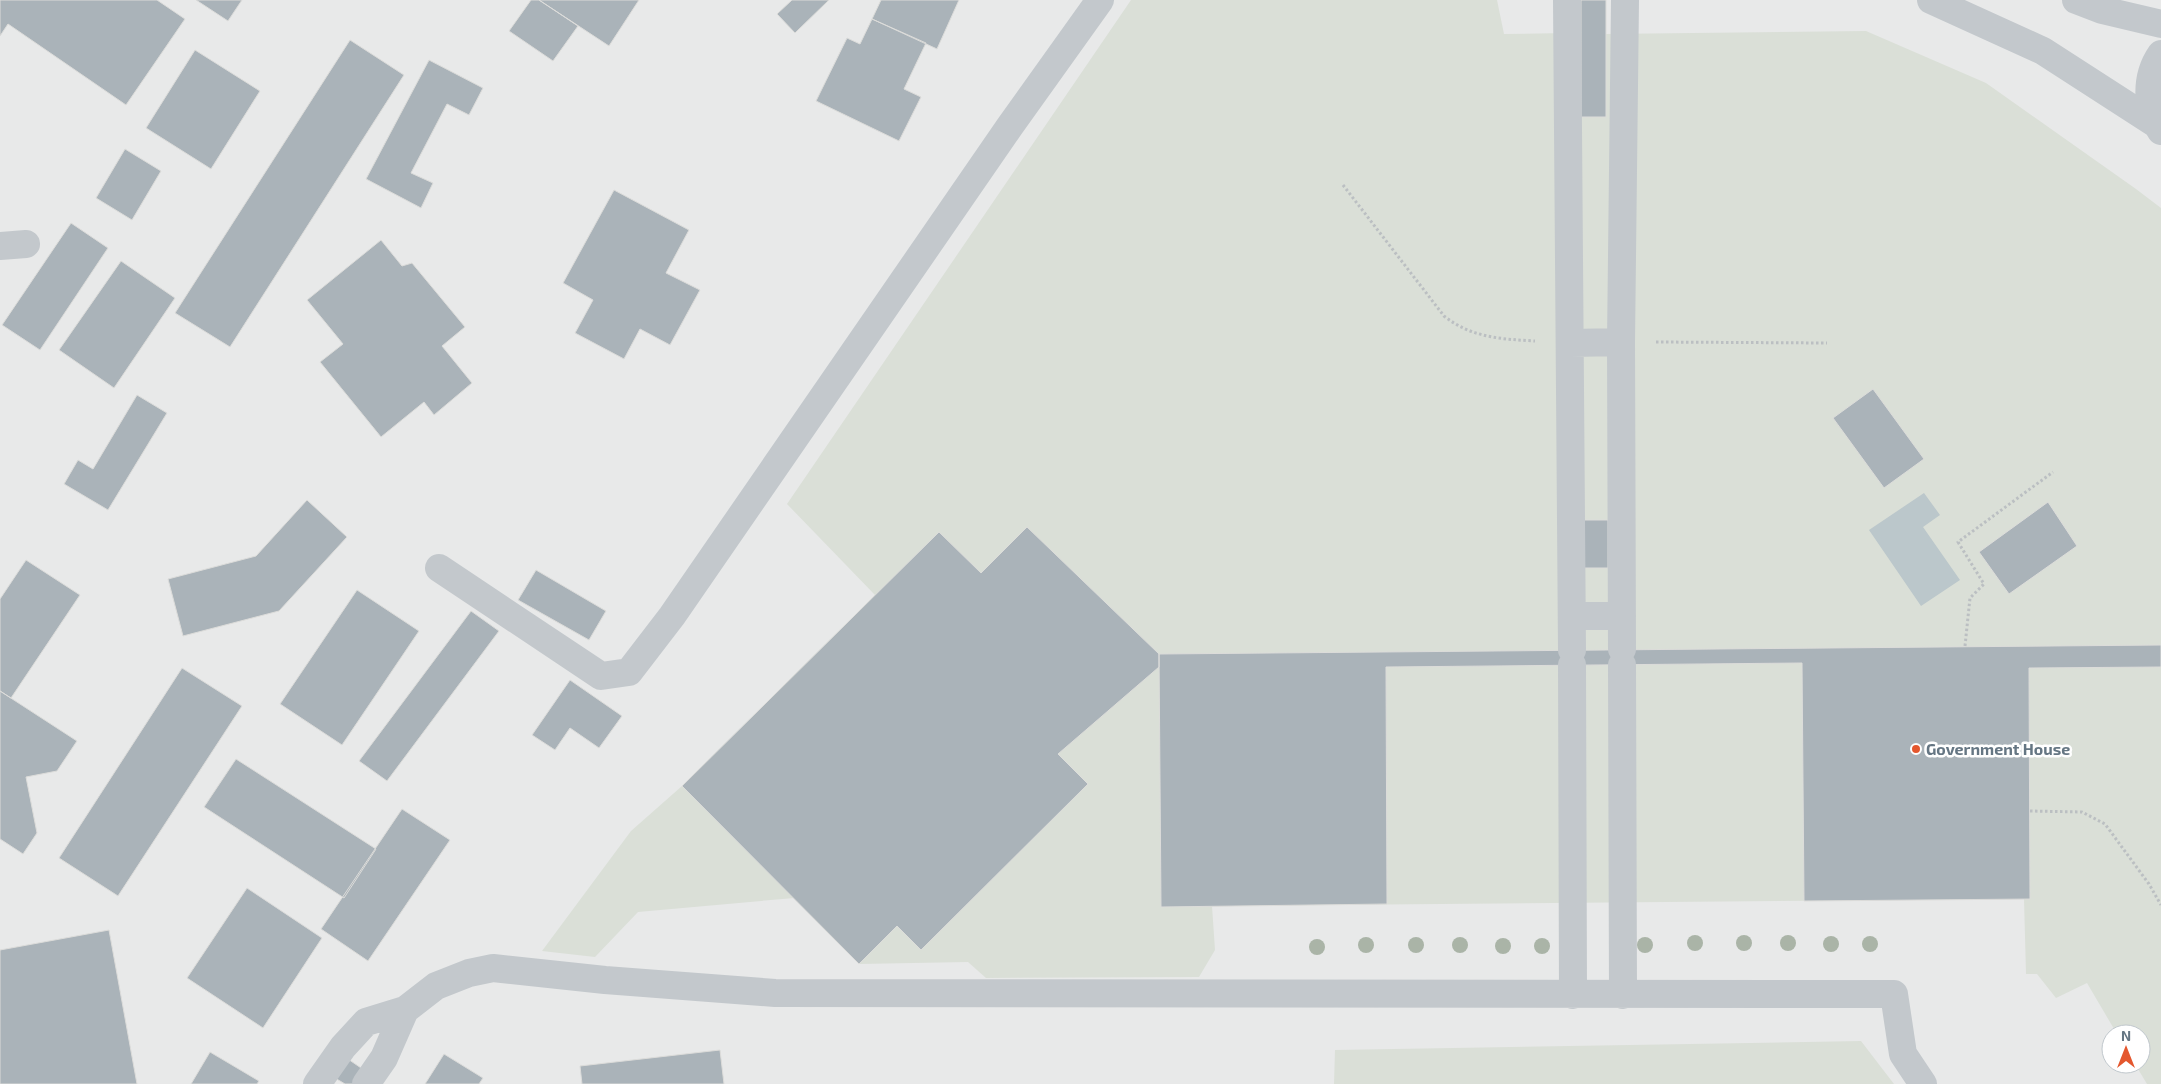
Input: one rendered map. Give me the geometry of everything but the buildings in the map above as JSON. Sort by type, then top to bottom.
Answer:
[{"type":"street","points":[[439,568],[601,676],[629,672],[672,616],[1010,126],[1100,0]]},
{"type":"street","points":[[1567,0],[1571,343],[1573,995]]},
{"type":"street","points":[[1623,995],[1621,342],[1625,0]]},
{"type":"street","points":[[1931,0],[2043,51],[2159,128]]},
{"type":"street","points":[[2076,0],[2102,10],[2161,24]]},
{"type":"street","points":[[2159,128],[2149,104],[2149,84],[2156,62],[2161,54]]},
{"type":"street","points":[[1571,343],[1621,342]]},
{"type":"street","points":[[1572,616],[1622,616]]},
{"type":"street","points":[[317,1084],[343,1047],[366,1022],[405,1010],[436,986],[469,973],[493,968],[605,980],[775,993],[1894,994],[1903,1054],[1923,1084]]},
{"type":"street","points":[[366,1084],[384,1058],[405,1010]]},
{"type":"path","points":[[1343,185],[1444,316],[1458,327],[1488,338],[1571,343]]},
{"type":"path","points":[[1621,342],[1827,343]]},
{"type":"path","points":[[1965,646],[1970,598],[1984,584],[1958,542],[2053,472]]},
{"type":"path","points":[[2030,811],[2082,812],[2104,824],[2149,884],[2161,905]]},
{"type":"shaded area","points":[[0,0],[2161,0],[2161,1084],[0,1084]]},
{"type":"shaded area","points":[[1131,0],[1497,0],[1504,34],[1566,33],[1606,116],[1606,34],[1866,31],[1986,83],[2161,208],[2161,1084],[2147,1084],[2141,1074],[2151,1074],[2151,1024],[2111,1024],[2087,983],[2056,998],[2037,974],[2026,974],[2024,899],[1212,906],[1215,950],[1199,977],[986,978],[968,962],[859,964],[794,898],[638,912],[595,957],[542,951],[631,831],[682,786],[875,595],[787,504]]},
{"type":"shaded area","points":[[1924,493],[1940,515],[1923,527],[1960,580],[1921,606],[1869,530]]},
{"type":"shaded area","points":[[1861,1041],[1894,1084],[1334,1084],[1335,1050]]},
{"type":"place","name":"Government House","points":[[1916,749]]}]
